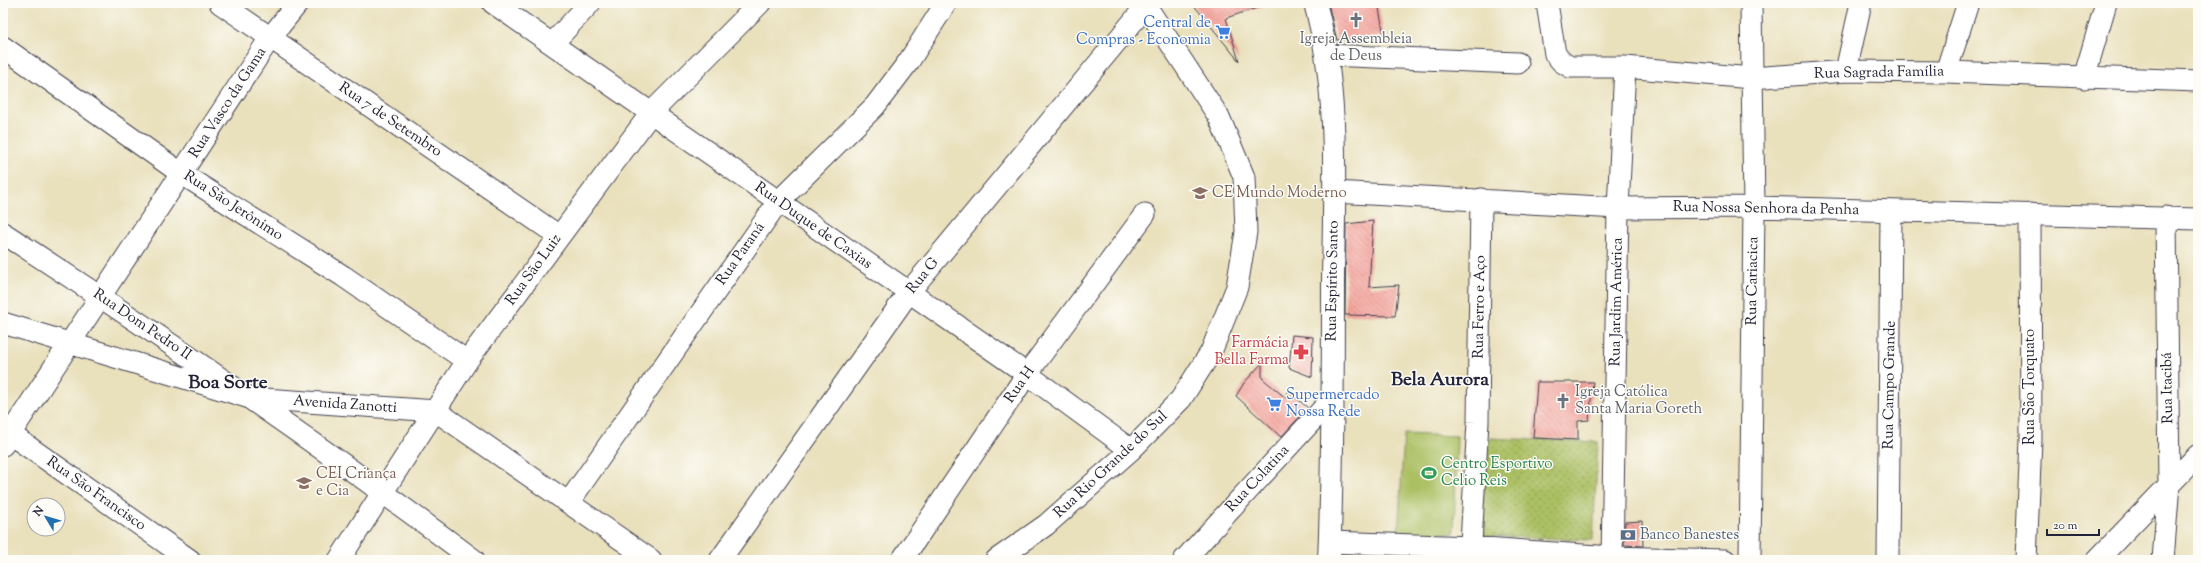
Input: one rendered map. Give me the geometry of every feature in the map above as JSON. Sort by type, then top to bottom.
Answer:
[{"type":"street","name":"Rua 7 de Setembro","points":[[220,3],[559,236]]},
{"type":"street","name":"Rua Vasco da Gama","points":[[5,436],[182,174],[270,38],[298,3]]},
{"type":"street","name":"Rua Duque de Caxias","points":[[493,3],[553,43],[778,202],[1027,374],[1131,450]]},
{"type":"street","points":[[553,43],[590,3]]},
{"type":"street","name":"Rua São Luiz","points":[[339,560],[467,361],[651,112],[760,3]]},
{"type":"street","name":"Rua Paraná","points":[[569,502],[778,202],[875,106],[909,61],[946,3]]},
{"type":"street","name":"Rua Espírito Santo","points":[[1316,3],[1326,55],[1332,122],[1334,192],[1329,551]]},
{"type":"street","name":"Rua Sagrada Família","points":[[1547,3],[1555,54],[1562,62],[1570,67],[1625,67],[1752,78],[1846,71],[1946,72],[2198,81]]},
{"type":"street","name":"Rua Cariacica","points":[[1750,560],[1754,207],[1751,3]]},
{"type":"street","points":[[1846,71],[1861,3]]},
{"type":"street","points":[[1946,72],[1968,3]]},
{"type":"street","points":[[2084,78],[2106,3]]},
{"type":"street","name":"Rua G","points":[[720,560],[909,292],[1145,4]]},
{"type":"street","name":"Rua Rio Grande do Sul","points":[[996,560],[1046,525],[1131,450],[1181,399],[1210,352],[1237,287],[1246,232],[1244,177],[1219,117],[1145,4]]},
{"type":"street","name":"Rua São Jerônimo","points":[[3,47],[182,174],[343,276],[467,361]]},
{"type":"street","points":[[1326,55],[1518,63]]},
{"type":"street","name":"Rua Jardim América","points":[[1612,559],[1618,208],[1625,67]]},
{"type":"street","name":"Rua Nossa Senhora da Penha","points":[[1334,192],[1481,199],[1618,208],[1754,207],[2198,219]]},
{"type":"street","name":"Rua Ferro e Aço","points":[[1471,553],[1478,422],[1481,199]]},
{"type":"street","name":"Rua Campo Grande","points":[[1888,560],[1891,211]]},
{"type":"street","name":"Rua H","points":[[902,560],[1027,374],[1146,214]]},
{"type":"street","name":"Rua São Torquato","points":[[2026,560],[2031,439],[2030,214]]},
{"type":"street","name":"Rua Itacibá","points":[[2163,560],[2169,484],[2166,217]]},
{"type":"street","name":"Rua Dom Pedro II","points":[[3,233],[100,296],[250,398],[383,492],[474,560]]},
{"type":"street","name":"Avenida Zanotti","points":[[3,323],[250,398],[436,411]]},
{"type":"street","name":"Rua Colatina","points":[[1184,560],[1332,399]]},
{"type":"street","points":[[436,411],[651,560]]},
{"type":"street","name":"Rua São Francisco","points":[[5,436],[190,560]]},
{"type":"street","points":[[2097,560],[2198,455]]},
{"type":"street","points":[[1329,551],[1471,553],[1612,559],[1725,560]]},
{"type":"green space","name":"Centro Esportivo Celio Reis","points":[[1404,434],[1457,436],[1454,533],[1398,535]]},
{"type":"green space","points":[[1486,438],[1598,442],[1593,540],[1481,536]]},
{"type":"building","name":"Central de Compras - Economia","points":[[1192,3],[1262,3],[1263,6],[1226,18],[1239,61]]},
{"type":"building","name":"Igreja Assembleia de Deus","points":[[1328,3],[1378,3],[1384,36],[1337,40]]},
{"type":"building","points":[[1373,221],[1369,287],[1399,285],[1395,316],[1345,315],[1346,224]]},
{"type":"building","name":"Farmácia Bella Farma","points":[[1292,335],[1313,337],[1312,377],[1289,368]]},
{"type":"building","name":"Supermercado Nossa Rede","points":[[1262,363],[1262,378],[1287,399],[1288,391],[1308,408],[1281,437],[1236,396],[1244,383]]},
{"type":"building","name":"Igreja Católica Santa Maria Goreth","points":[[1537,382],[1593,382],[1589,420],[1578,421],[1578,440],[1533,438]]},
{"type":"building","points":[[1642,521],[1643,546],[1624,545],[1625,522]]},
{"type":"place","name":"Igreja Assembleia de Deus","points":[[1356,20]]},
{"type":"place","name":"Central de Compras - Economia","points":[[1223,32]]},
{"type":"place","name":"CE Mundo Moderno","points":[[1200,193]]},
{"type":"place","name":"Farmácia Bella Farma","points":[[1301,352]]},
{"type":"place","name":"Igreja Católica Santa Maria Goreth","points":[[1563,401]]},
{"type":"place","name":"Supermercado Nossa Rede","points":[[1274,404]]},
{"type":"place","name":"Centro Esportivo Celio Reis","points":[[1429,473]]},
{"type":"place","name":"CEI Criança e Cia","points":[[304,483]]},
{"type":"place","name":"Banco Banestes","points":[[1628,535]]},
{"type":"district","name":"Bela Aurora","points":[[1440,380]]},
{"type":"district","name":"Boa Sorte","points":[[228,383]]}]
